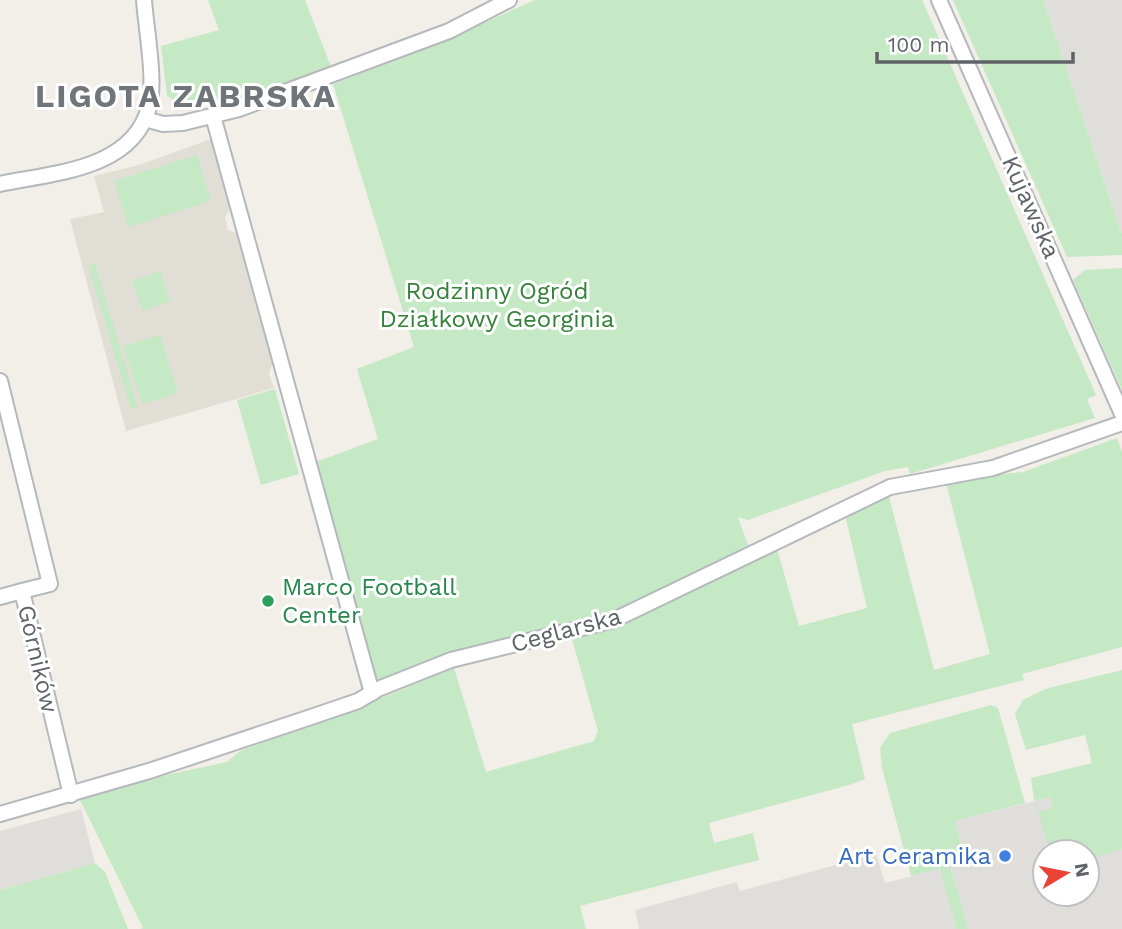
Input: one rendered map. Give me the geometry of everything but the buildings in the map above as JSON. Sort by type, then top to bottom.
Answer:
[{"type":"street","points":[[0,184],[74,169],[107,158],[127,144],[145,119],[150,106],[151,80],[144,0]]},
{"type":"street","points":[[145,119],[163,124],[183,123],[277,96],[427,40],[509,0]]},
{"type":"street","name":"Kujawska","points":[[939,0],[1122,414]]},
{"type":"street","points":[[213,116],[372,693]]},
{"type":"street","name":"Górników","points":[[0,381],[50,584],[22,592],[71,795]]},
{"type":"street","name":"Ceglarska","points":[[0,814],[162,767],[321,714],[358,701],[451,660],[614,620],[890,486],[993,468],[1122,422]]},
{"type":"street","points":[[0,597],[22,592]]},
{"type":"shaded area","points":[[1043,0],[1122,0],[1122,233]]},
{"type":"shaded area","points":[[211,139],[230,208],[225,218],[228,230],[243,236],[275,358],[269,373],[274,388],[126,431],[70,219],[104,212],[94,176],[139,165]]},
{"type":"shaded area","name":"Art Ceramika","points":[[1122,779],[1122,929],[968,929],[950,864],[966,859],[955,821]]},
{"type":"shaded area","points":[[81,809],[95,863],[0,890],[0,831]]},
{"type":"shaded area","points":[[876,854],[885,883],[940,869],[956,929],[639,929],[635,910],[737,882],[740,891]]},
{"type":"green space","points":[[208,0],[305,0],[332,69],[247,101],[245,97],[195,105],[167,96],[161,46],[219,30]]},
{"type":"green space","name":"Rodzinny Ogród Działkowy Georginia","points":[[535,0],[922,0],[1096,395],[1087,399],[1095,418],[910,474],[908,467],[885,471],[748,520],[738,517],[748,545],[663,591],[619,609],[428,661],[375,684],[313,463],[378,439],[357,369],[414,347],[333,84],[448,39]]},
{"type":"green space","points":[[953,0],[1043,0],[1122,234],[1122,255],[1067,257]]},
{"type":"green space","points":[[197,155],[211,201],[128,227],[114,181]]},
{"type":"green space","points":[[95,264],[138,407],[131,409],[88,266]]},
{"type":"green space","points":[[1122,268],[1122,390],[1073,280],[1085,270]]},
{"type":"green space","points":[[160,271],[170,301],[143,311],[132,281]]},
{"type":"green space","points":[[160,335],[178,393],[142,404],[123,346]]},
{"type":"green space","points":[[275,389],[299,474],[261,485],[237,400]]},
{"type":"green space","points":[[1117,438],[1122,452],[1122,647],[1022,674],[1024,680],[852,724],[865,779],[709,823],[714,843],[753,833],[759,860],[580,906],[586,929],[140,929],[143,928],[79,798],[143,780],[227,762],[240,751],[454,668],[486,772],[594,741],[598,731],[572,639],[626,624],[777,549],[799,626],[867,608],[845,515],[888,493],[934,670],[990,654],[946,483],[1023,472]]},
{"type":"green space","points":[[1122,670],[1122,849],[1101,856],[1101,838],[1046,838],[1038,812],[1052,808],[1050,797],[1034,801],[1031,778],[1092,763],[1085,735],[1026,750],[1015,714],[1023,700],[1045,689]]},
{"type":"green space","points":[[991,705],[998,708],[1025,803],[955,821],[966,859],[950,864],[968,929],[956,929],[940,869],[911,876],[882,768],[880,748],[890,733]]},
{"type":"green space","points":[[95,863],[105,872],[128,929],[0,929],[0,890]]},
{"type":"place","name":"Marco Football Center","points":[[268,601]]},
{"type":"place","name":"Art Ceramika","points":[[1005,856]]},
{"type":"district","name":"LIGOTA ZABRSKA","points":[[186,96]]}]
